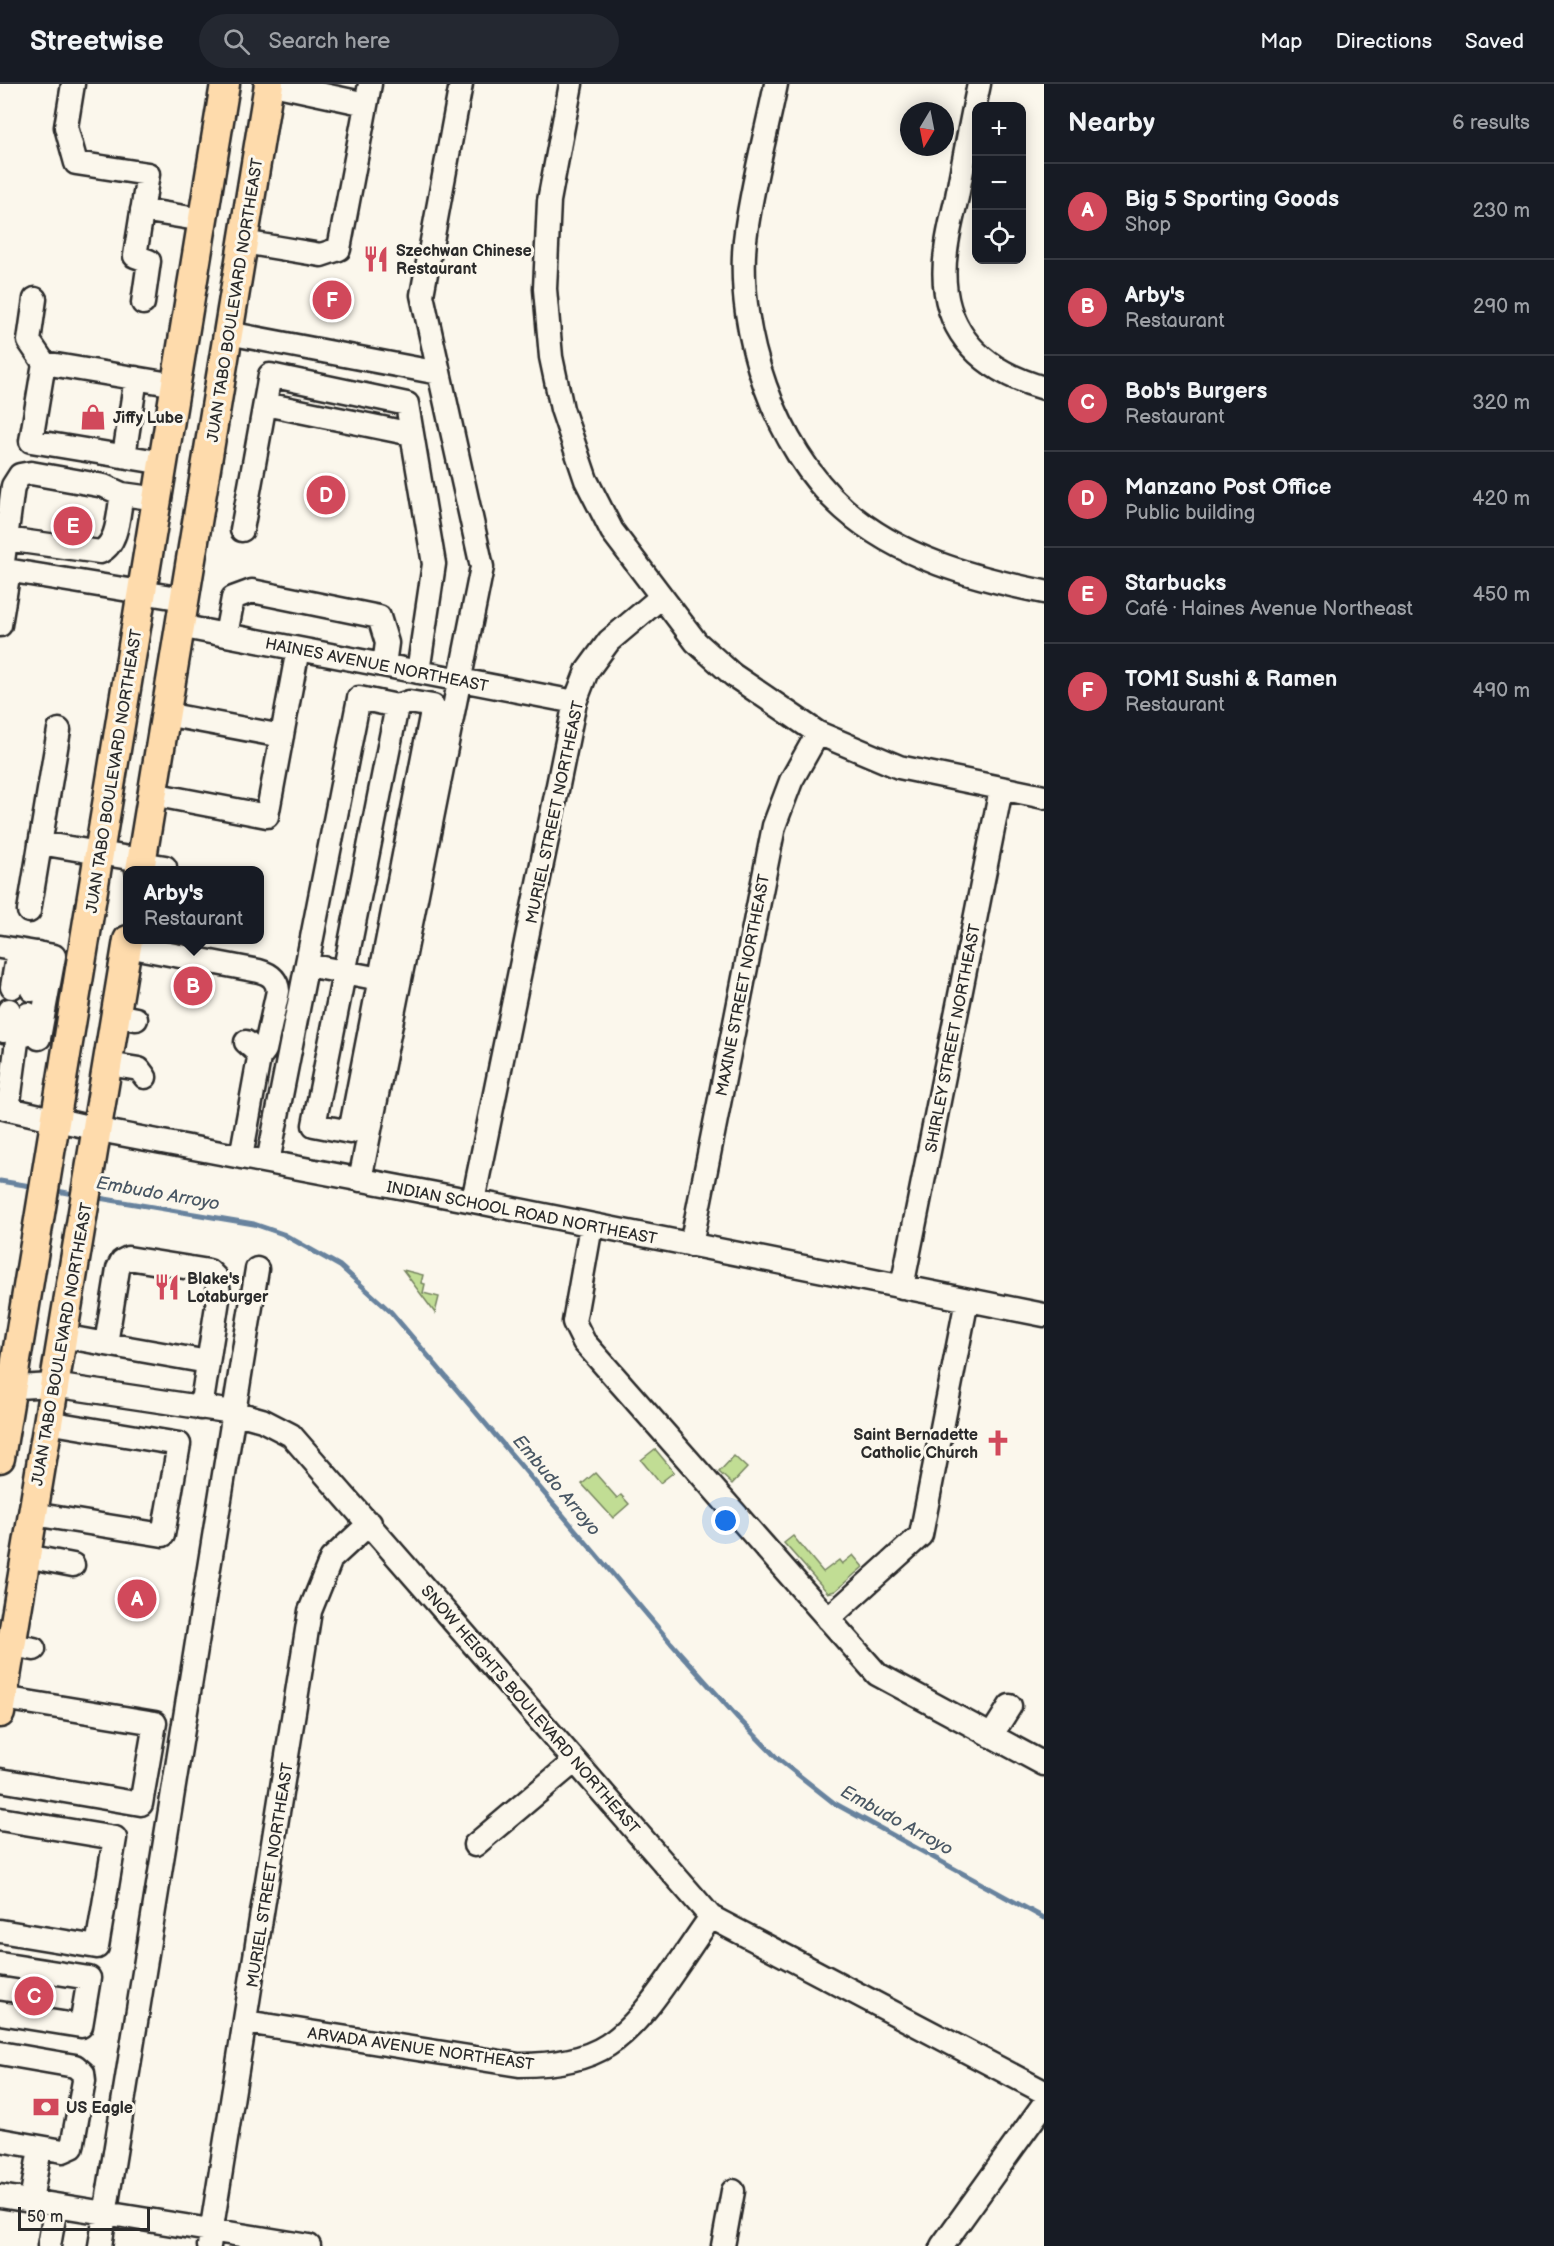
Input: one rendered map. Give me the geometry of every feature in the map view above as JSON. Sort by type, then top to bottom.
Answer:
[{"type":"main road","name":"JUAN TABO BOULEVARD NORTHEAST","points":[[0,1458],[7,1376],[55,1120],[100,854],[225,84]]},
{"type":"main road","name":"JUAN TABO BOULEVARD NORTHEAST","points":[[147,865],[152,794],[271,84]]},
{"type":"main road","name":"JUAN TABO BOULEVARD NORTHEAST","points":[[1,1706],[22,1647],[26,1556],[108,1064],[126,1017],[128,944]]},
{"type":"street","points":[[73,84],[66,127],[76,163],[148,174],[135,256],[149,261],[143,303]]},
{"type":"street","points":[[243,242],[321,255],[339,249],[368,94],[271,84]]},
{"type":"street","points":[[360,1179],[482,567],[422,295],[461,84]]},
{"type":"street","points":[[571,84],[549,201],[545,290],[551,357],[562,409],[586,480],[612,531],[660,598],[696,642],[733,675],[818,733],[899,767],[1044,797]]},
{"type":"street","points":[[776,84],[745,241],[750,327],[760,372],[778,420],[805,464],[844,509],[888,539],[937,564],[1001,583],[1044,592]]},
{"type":"street","points":[[979,84],[946,252],[945,286],[953,318],[966,342],[994,369],[1044,388]]},
{"type":"street","points":[[142,210],[203,220]]},
{"type":"street","points":[[35,298],[29,341],[44,363],[32,441],[164,463]]},
{"type":"street","points":[[228,333],[440,373]]},
{"type":"street","points":[[44,363],[176,385]]},
{"type":"street","points":[[242,530],[270,375],[407,404],[434,564],[418,672]]},
{"type":"street","points":[[124,456],[136,378]]},
{"type":"street","points":[[0,626],[6,539],[14,486],[20,475],[31,473],[83,482],[104,486],[122,494],[158,499]]},
{"type":"street","points":[[6,539],[100,552],[108,548],[113,540],[122,494]]},
{"type":"street","name":"HAINES AVENUE NORTHEAST","points":[[3,569],[143,592],[226,635],[575,702]]},
{"type":"street","points":[[226,635],[233,598],[252,591],[379,617],[387,644],[384,665]]},
{"type":"street","name":"MURIEL STREET NORTHEAST","points":[[473,1201],[575,702],[587,671],[609,640],[660,598]]},
{"type":"street","points":[[152,794],[267,816],[298,649]]},
{"type":"street","points":[[268,1162],[359,698],[397,706],[409,702],[433,706],[350,1132],[314,1125],[397,706]]},
{"type":"street","points":[[165,714],[282,736]]},
{"type":"street","points":[[29,911],[59,730]]},
{"type":"street","name":"MAXINE STREET NORTHEAST","points":[[690,1245],[774,826],[791,781],[818,733]]},
{"type":"street","name":"SHIRLEY STREET NORTHEAST","points":[[902,1287],[1001,789]]},
{"type":"street","points":[[339,800],[413,811]]},
{"type":"street","points":[[40,843],[147,865]]},
{"type":"street","points":[[133,944],[259,971],[273,978],[278,991],[265,1050],[253,1050],[241,1157]]},
{"type":"street","points":[[27,954],[80,969]]},
{"type":"street","points":[[22,989],[27,954]]},
{"type":"street","points":[[4,1108],[7,1069],[18,1028],[27,954]]},
{"type":"street","points":[[307,965],[380,979]]},
{"type":"street","points":[[18,1028],[66,1055]]},
{"type":"street","points":[[108,1064],[139,1069],[145,1077]]},
{"type":"street","name":"INDIAN SCHOOL ROAD NORTHEAST","points":[[4,1108],[97,1129],[473,1201],[1044,1315]]},
{"type":"street","points":[[591,1226],[574,1322],[584,1342],[877,1674],[1044,1764]]},
{"type":"street","points":[[106,1344],[118,1269],[122,1261],[128,1258],[209,1270],[217,1279],[219,1293],[201,1408]]},
{"type":"street","points":[[100,2246],[232,1412],[257,1269]]},
{"type":"street","points":[[828,1619],[921,1535],[967,1300]]},
{"type":"street","points":[[62,1336],[208,1362]]},
{"type":"street","name":"SNOW HEIGHTS BOULEVARD NORTHEAST","points":[[7,1376],[53,1386],[232,1412],[262,1420],[291,1435],[711,1917],[1044,2091]]},
{"type":"street","points":[[167,1442],[173,1404]]},
{"type":"street","points":[[33,1514],[163,1535],[178,1444],[47,1422]]},
{"type":"street","name":"MURIEL STREET NORTHEAST","points":[[210,2238],[310,1611],[331,1559],[369,1523]]},
{"type":"street","points":[[26,1556],[73,1565]]},
{"type":"street","points":[[0,1780],[141,1804],[155,1723],[1,1706]]},
{"type":"street","points":[[991,1736],[1010,1706]]},
{"type":"street","points":[[475,1845],[575,1761]]},
{"type":"street","points":[[0,1819],[115,1838],[97,1947],[0,1931]]},
{"type":"street","name":"ARVADA AVENUE NORTHEAST","points":[[246,2022],[519,2065],[547,2065],[576,2058],[606,2046],[634,2024],[711,1917]]},
{"type":"street","points":[[0,1964],[89,1978],[81,2026],[0,2013]]},
{"type":"street","points":[[0,2053],[75,2066],[83,2073],[84,2081],[72,2147],[63,2151],[0,2140]]},
{"type":"street","points":[[942,2246],[1044,2104]]},
{"type":"street","points":[[31,2201],[40,2148]]},
{"type":"street","points":[[723,2246],[733,2191]]},
{"type":"street","points":[[0,2196],[105,2214],[210,2238],[309,2246]]},
{"type":"street","points":[[49,2246],[56,2206]]},
{"type":"green space","points":[[403,1270],[423,1275],[421,1283],[425,1284],[423,1293],[439,1297],[435,1313]]},
{"type":"green space","points":[[655,1449],[674,1472],[660,1483],[641,1460]]},
{"type":"green space","points":[[734,1456],[747,1468],[732,1484],[719,1472]]},
{"type":"green space","points":[[595,1473],[617,1498],[621,1495],[629,1504],[613,1518],[582,1484]]},
{"type":"green space","points":[[793,1536],[823,1572],[839,1560],[842,1564],[853,1555],[863,1567],[835,1591],[828,1593],[784,1543]]},
{"type":"waterway","name":"Embudo Arroyo","points":[[0,1181],[37,1187]]},
{"type":"waterway","name":"Embudo Arroyo","points":[[52,1190],[78,1195]]},
{"type":"waterway","name":"Embudo Arroyo","points":[[93,1197],[254,1224],[283,1234],[340,1266],[391,1312],[671,1643],[777,1758],[834,1803],[1044,1918]]},
{"type":"place","name":"Szechwan Chinese Restaurant","points":[[376,259]]},
{"type":"place","name":"TOMI Sushi & Ramen","points":[[332,300]]},
{"type":"place","name":"Jiffy Lube","points":[[93,417]]},
{"type":"place","name":"Manzano Post Office","points":[[326,495]]},
{"type":"place","name":"Starbucks","points":[[73,526]]},
{"type":"place","name":"Arby's","points":[[193,986]]},
{"type":"place","name":"Blake's Lotaburger","points":[[167,1287]]},
{"type":"place","name":"Saint Bernadette Catholic Church","points":[[998,1443]]},
{"type":"place","name":"Big 5 Sporting Goods","points":[[137,1599]]},
{"type":"place","name":"Bob's Burgers","points":[[34,1996]]},
{"type":"place","name":"US Eagle","points":[[46,2107]]}]
